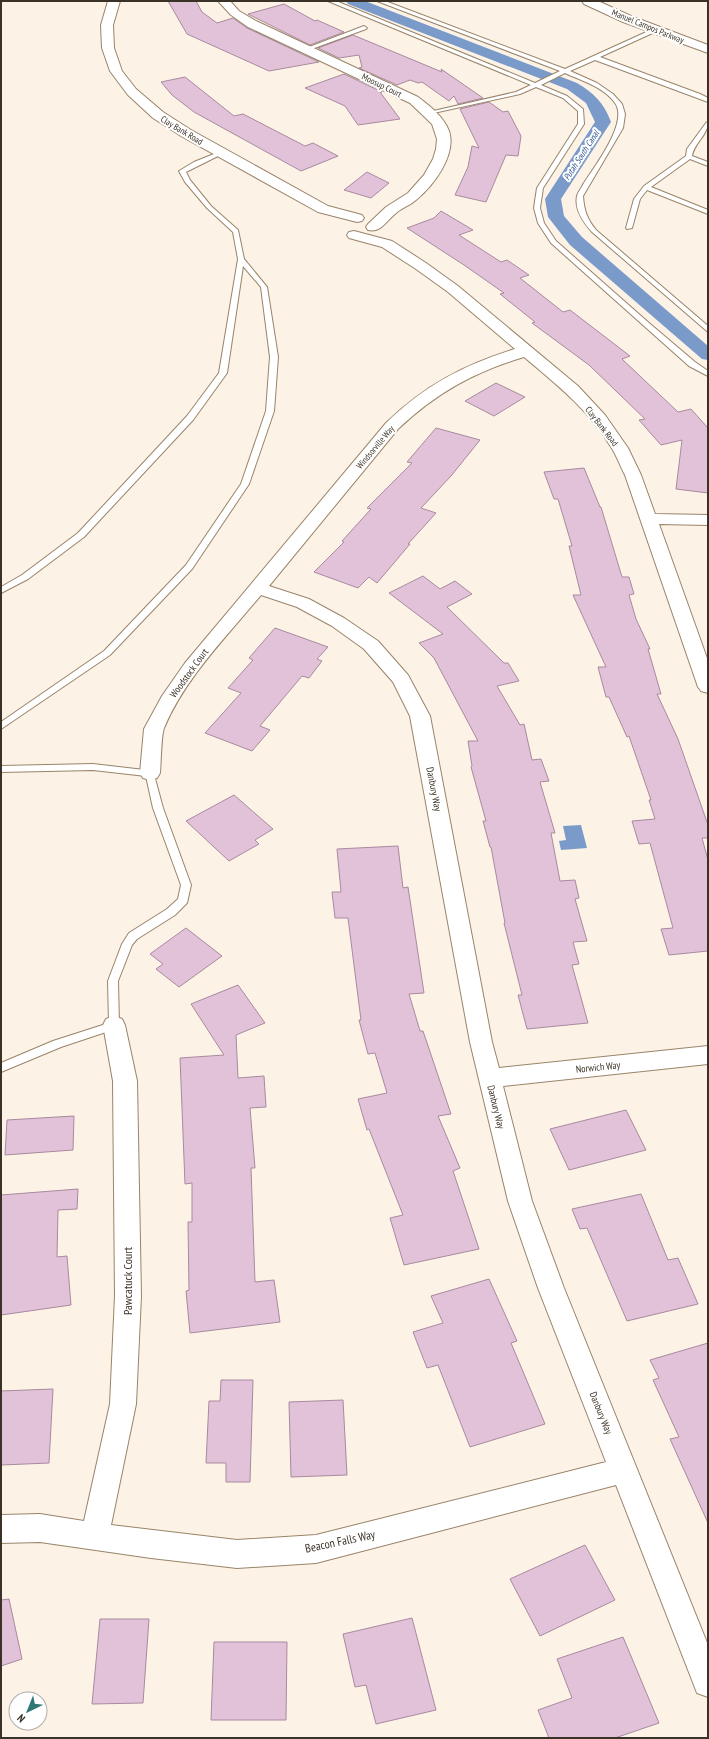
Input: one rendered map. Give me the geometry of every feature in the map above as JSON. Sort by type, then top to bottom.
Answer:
[{"type":"main road","name":"Manuel Campos Parkway","points":[[588,1],[655,30],[708,49]]},
{"type":"street","name":"Clay Bank Road","points":[[114,1],[107,25],[108,48],[116,71],[132,92],[158,115],[221,153],[324,209],[371,222],[373,228],[387,244],[453,289],[572,389],[599,418],[620,448],[633,475],[708,687]]},
{"type":"street","name":"Moosup Court","points":[[224,1],[235,13],[252,24],[394,89],[414,100],[431,113],[439,125],[445,140],[441,157],[426,182],[409,198],[390,211],[373,228]]},
{"type":"street","name":"Clay Bank Road","points":[[324,209],[344,231],[387,244]]},
{"type":"street","name":"Moosup Court","points":[[358,218],[390,211]]},
{"type":"street","points":[[358,218],[341,221],[344,231],[366,234],[373,228]]},
{"type":"street","name":"Windsorville Way","points":[[258,588],[392,426],[410,408],[431,392],[454,378],[484,364],[526,351]]},
{"type":"street","points":[[648,519],[708,520]]},
{"type":"street","name":"Woodstock Court","points":[[150,772],[154,729],[172,696],[192,667],[258,588]]},
{"type":"street","name":"Danbury Way","points":[[258,588],[303,603],[338,622],[371,645],[401,679],[420,716],[481,1042],[520,1201],[551,1288],[708,1682]]},
{"type":"street","name":"Pawcatuck Court","points":[[95,1535],[123,1404],[128,1296],[125,1081],[114,1025]]},
{"type":"street","name":"Norwich Way","points":[[489,1078],[708,1055]]},
{"type":"street","name":"Beacon Falls Way","points":[[1,1529],[40,1528],[237,1554],[316,1549],[624,1470]]},
{"type":"lane","points":[[331,1],[565,97],[581,110],[581,124],[540,188],[537,208],[541,223],[553,242],[646,325],[692,364],[708,374]]},
{"type":"lane","points":[[380,1],[565,71],[595,84],[611,95],[619,104],[622,114],[620,128],[580,196],[580,208],[584,219],[594,231],[708,330]]},
{"type":"lane","points":[[307,49],[364,28]]},
{"type":"lane","points":[[431,113],[518,93],[655,30]]},
{"type":"lane","points":[[596,58],[708,100]]},
{"type":"lane","points":[[690,157],[690,149],[708,124]]},
{"type":"lane","points":[[1,590],[25,577],[81,535],[190,418],[223,373],[241,259],[236,231],[209,207],[187,181],[182,171],[221,153]]},
{"type":"lane","points":[[690,157],[708,164]]},
{"type":"lane","points":[[629,228],[635,210],[636,199],[646,187],[690,157]]},
{"type":"lane","points":[[646,187],[708,212]]},
{"type":"lane","points":[[1,726],[107,653],[189,567],[245,484],[270,411],[274,357],[264,287],[241,259]]},
{"type":"lane","points":[[1,769],[93,767],[150,772],[158,808],[186,885],[183,900],[171,912],[133,936],[127,944],[113,981],[114,1025],[57,1044],[1,1068]]},
{"type":"water","points":[[581,825],[587,848],[561,850],[559,841],[566,840],[563,826]]},
{"type":"building","points":[[168,1],[196,1],[202,12],[217,23],[233,18],[247,28],[319,62],[269,71],[187,34]]},
{"type":"building","points":[[284,4],[315,21],[317,20],[344,32],[310,45],[248,14]]},
{"type":"building","points":[[353,35],[442,72],[441,69],[483,98],[458,104],[454,96],[449,101],[422,82],[418,83],[410,80],[397,85],[359,68],[362,67],[359,55],[339,58],[318,48]]},
{"type":"building","points":[[344,74],[382,92],[380,92],[400,119],[358,125],[345,106],[305,88]]},
{"type":"building","points":[[185,77],[234,116],[243,114],[305,146],[313,143],[338,156],[301,171],[194,112],[172,95],[161,82]]},
{"type":"building","points":[[489,102],[503,112],[508,111],[521,136],[518,156],[506,155],[486,202],[455,195],[468,167],[472,146],[479,148],[460,109]]},
{"type":"building","points":[[367,172],[389,183],[371,198],[344,190]]},
{"type":"building","points":[[441,211],[473,230],[459,235],[501,262],[507,260],[529,275],[520,278],[563,312],[570,310],[630,356],[622,359],[678,412],[691,409],[708,428],[708,493],[676,489],[682,440],[661,445],[639,420],[645,419],[589,365],[532,323],[535,322],[500,294],[504,293],[407,228],[434,218]]},
{"type":"building","points":[[496,383],[525,397],[494,416],[465,401]]},
{"type":"building","points":[[436,428],[480,440],[451,476],[421,508],[436,513],[408,544],[410,544],[377,583],[369,577],[358,588],[314,572],[344,542],[342,541],[371,509],[367,508],[412,463],[407,462]]},
{"type":"building","points":[[584,468],[601,507],[622,577],[629,577],[634,594],[629,595],[636,619],[650,649],[648,649],[661,694],[657,694],[678,739],[708,825],[708,838],[702,838],[708,860],[708,951],[669,955],[661,929],[673,928],[650,843],[639,844],[632,821],[655,819],[649,800],[651,800],[629,736],[627,737],[609,697],[606,697],[598,667],[606,667],[573,595],[581,595],[569,546],[572,546],[558,499],[554,499],[544,472]]},
{"type":"building","points":[[423,576],[440,589],[455,581],[472,594],[447,607],[504,663],[508,663],[519,681],[497,686],[520,725],[524,724],[532,760],[541,759],[549,781],[540,782],[555,833],[551,833],[560,881],[575,880],[579,898],[575,899],[587,941],[573,942],[579,964],[572,965],[588,1023],[527,1029],[518,995],[522,995],[504,923],[491,847],[483,821],[486,821],[471,767],[468,741],[478,741],[434,658],[419,643],[443,634],[389,593]]},
{"type":"building","points":[[275,628],[328,647],[317,659],[322,661],[309,678],[302,676],[260,726],[270,730],[252,751],[205,733],[241,693],[228,688],[253,660],[249,658]]},
{"type":"building","points":[[234,795],[273,829],[255,840],[259,844],[229,861],[186,821]]},
{"type":"building","points":[[398,846],[403,888],[408,887],[424,993],[409,994],[420,1031],[423,1031],[451,1114],[438,1116],[460,1168],[453,1171],[479,1249],[404,1265],[390,1218],[403,1215],[369,1129],[367,1130],[358,1099],[387,1093],[375,1053],[368,1054],[359,1020],[361,1020],[348,918],[335,918],[332,892],[341,892],[337,849]]},
{"type":"building","points":[[186,928],[222,956],[179,987],[156,969],[163,964],[150,954]]},
{"type":"building","points":[[238,985],[265,1023],[236,1035],[238,1078],[264,1076],[266,1107],[250,1108],[255,1168],[251,1168],[255,1282],[274,1280],[280,1322],[190,1333],[186,1291],[189,1290],[188,1222],[192,1222],[192,1183],[185,1184],[180,1058],[224,1055],[191,1004]]},
{"type":"building","points":[[626,1110],[646,1150],[569,1170],[550,1129]]},
{"type":"building","points":[[74,1116],[73,1150],[5,1155],[7,1120]]},
{"type":"building","points":[[78,1189],[77,1209],[58,1210],[57,1257],[67,1256],[71,1305],[1,1315],[1,1195]]},
{"type":"building","points":[[641,1194],[668,1260],[678,1258],[698,1304],[627,1321],[587,1228],[580,1229],[572,1209]]},
{"type":"building","points":[[489,1279],[517,1341],[511,1343],[545,1424],[470,1447],[438,1365],[427,1368],[413,1332],[443,1323],[431,1296]]},
{"type":"building","points":[[708,1343],[708,1523],[670,1439],[679,1437],[653,1380],[659,1378],[650,1360]]},
{"type":"building","points":[[221,1380],[253,1380],[250,1482],[226,1482],[226,1463],[206,1463],[209,1401],[220,1401]]},
{"type":"building","points":[[53,1389],[49,1463],[1,1465],[1,1391]]},
{"type":"building","points":[[343,1400],[347,1475],[291,1477],[289,1402]]},
{"type":"building","points":[[585,1545],[615,1600],[540,1636],[510,1579]]},
{"type":"building","points":[[9,1599],[22,1659],[1,1666],[1,1600]]},
{"type":"building","points":[[412,1618],[436,1710],[376,1724],[366,1685],[355,1687],[343,1634]]},
{"type":"building","points":[[100,1619],[149,1619],[143,1703],[92,1704]]},
{"type":"building","points":[[623,1637],[659,1723],[615,1738],[549,1738],[538,1710],[572,1698],[557,1659]]},
{"type":"building","points":[[214,1642],[287,1642],[286,1720],[211,1720]]},
{"type":"waterway","name":"Putah South Canal","points":[[353,1],[572,86],[592,100],[598,109],[603,122],[553,199],[556,217],[576,241],[708,355]]}]
